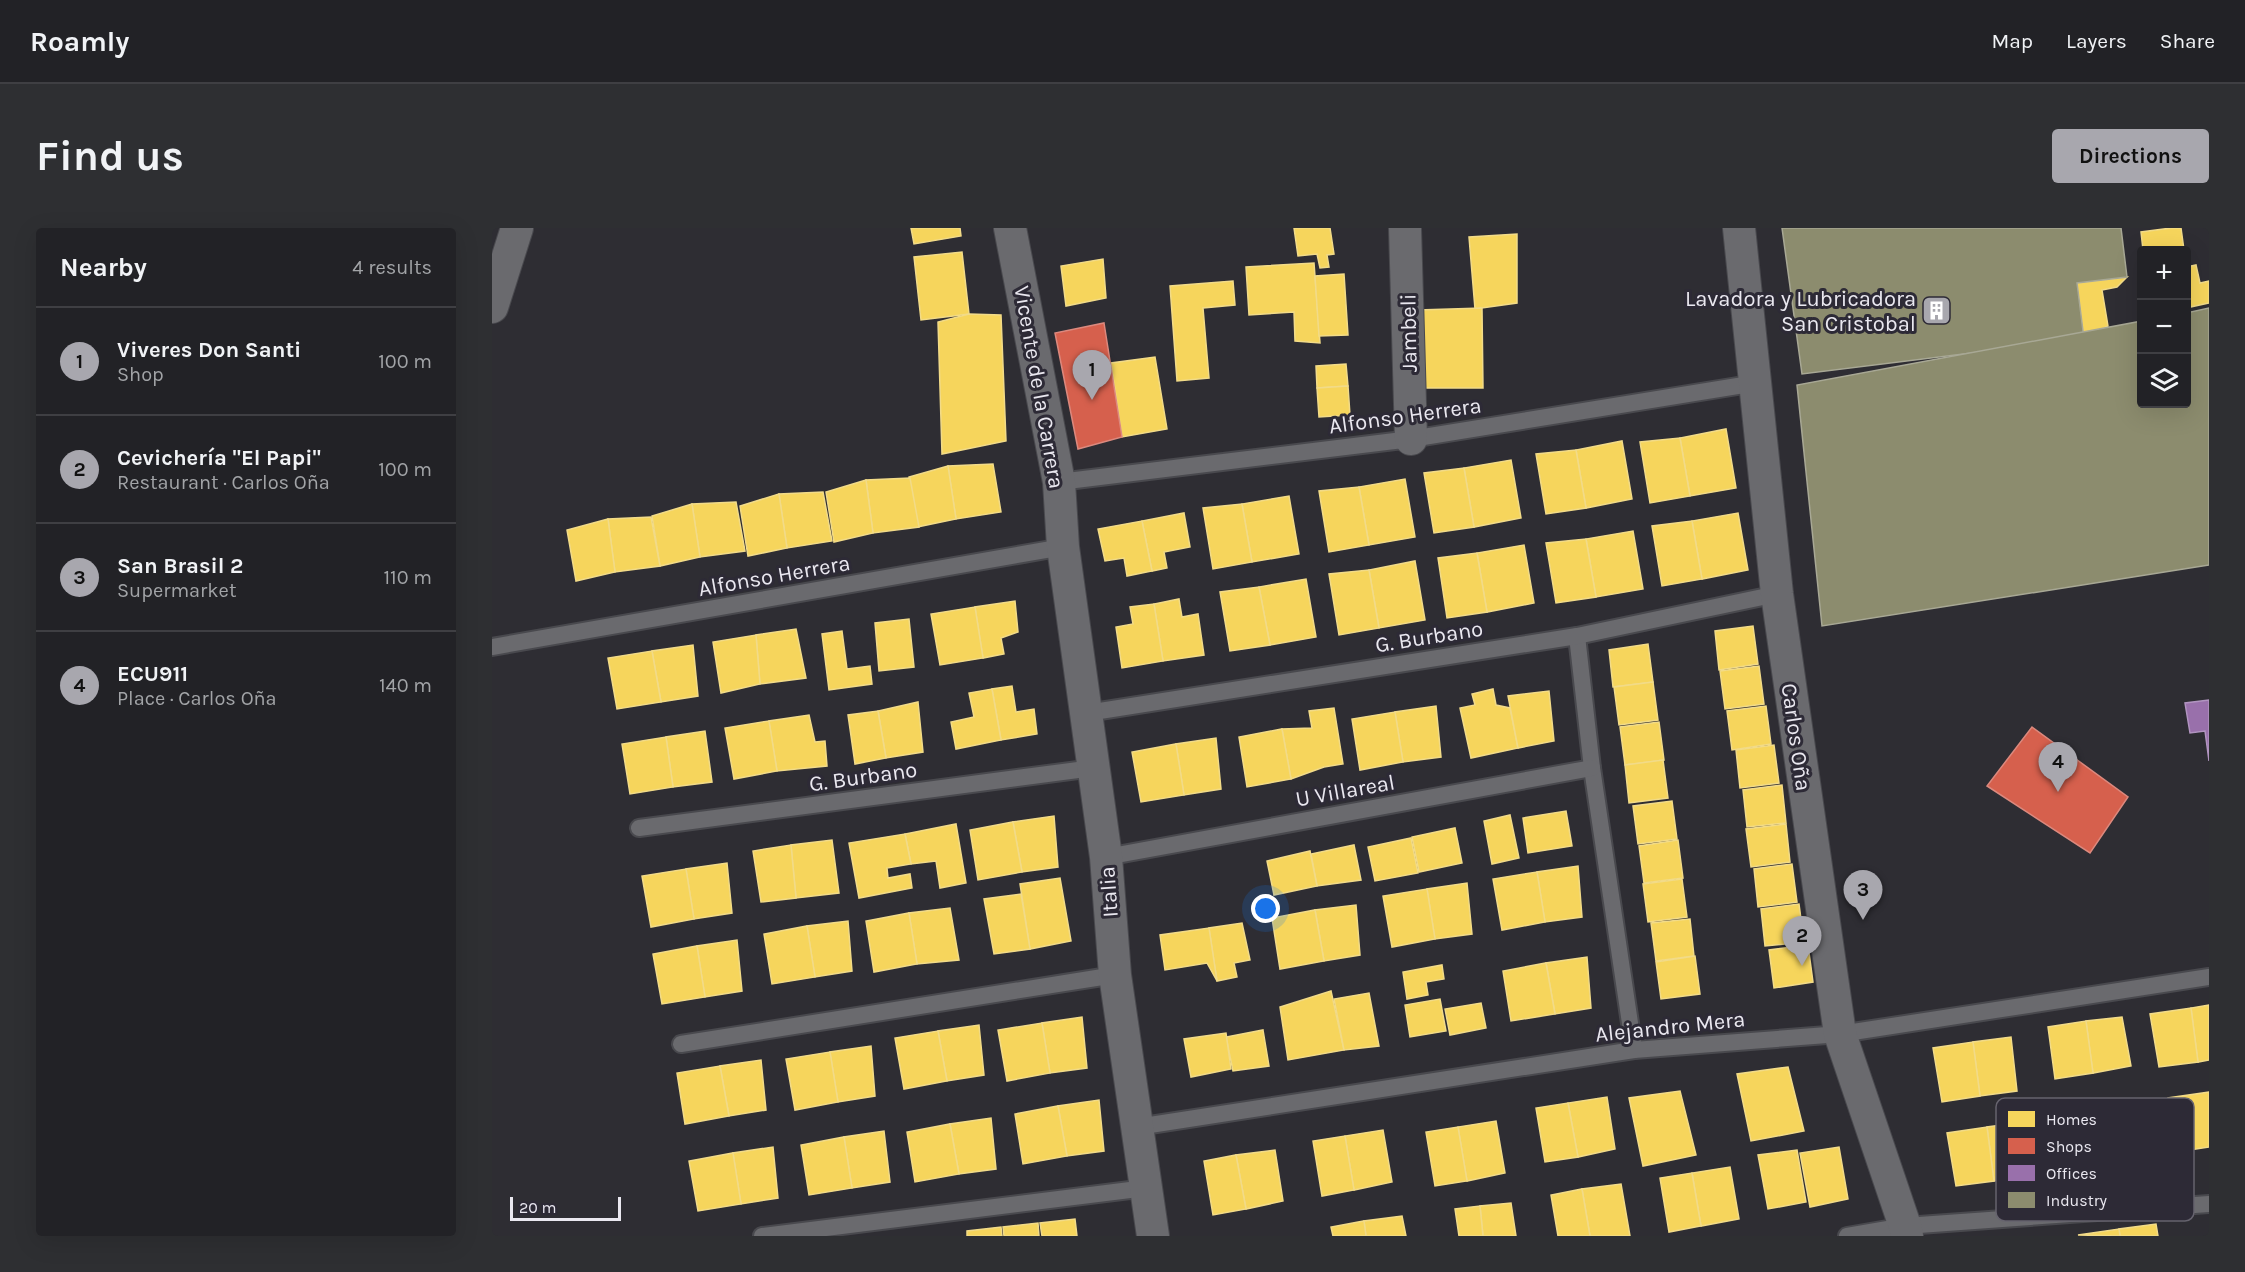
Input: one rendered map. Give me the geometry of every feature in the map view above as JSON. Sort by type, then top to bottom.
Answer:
[{"type":"street","points":[[492,307],[517,228]]},
{"type":"street","name":"Vicente de la Carrera","points":[[1010,228],[1059,482],[1063,547]]},
{"type":"street","name":"Jambeli","points":[[1406,228],[1411,439]]},
{"type":"street","name":"Carlos Oña","points":[[1739,228],[1777,594],[1840,1034],[1906,1231]]},
{"type":"street","name":"Italia","points":[[1063,547],[1106,857],[1114,975],[1153,1236]]},
{"type":"lane","name":"Alfonso Herrera","points":[[1059,482],[1411,439],[1756,383]]},
{"type":"lane","name":"Alfonso Herrera","points":[[492,647],[1063,547]]},
{"type":"lane","name":"G. Burbano","points":[[1086,713],[1577,636],[1777,594]]},
{"type":"lane","points":[[1577,636],[1592,768],[1634,1050]]},
{"type":"lane","points":[[1577,636],[1634,1050]]},
{"type":"lane","name":"G. Burbano","points":[[639,828],[1093,768]]},
{"type":"lane","name":"U Villareal","points":[[1106,857],[1592,768]]},
{"type":"lane","points":[[681,1044],[1114,975]]},
{"type":"lane","name":"Alejandro Mera","points":[[1137,1127],[1634,1050],[1840,1034],[2209,977]]},
{"type":"lane","points":[[762,1236],[1146,1188]]},
{"type":"lane","points":[[2194,1205],[2209,1204]]},
{"type":"lane","points":[[1847,1236],[2018,1221]]},
{"type":"building: Homes","points":[[911,228],[960,228],[961,236],[914,244]]},
{"type":"building: Homes","points":[[1294,228],[1330,228],[1334,254],[1327,255],[1329,267],[1320,268],[1317,254],[1298,256]]},
{"type":"building: Homes","points":[[2181,228],[2183,246],[2143,246],[2141,232]]},
{"type":"building: Homes","points":[[1517,234],[1517,303],[1475,309],[1469,237]]},
{"type":"building: Homes","points":[[962,252],[969,314],[921,320],[914,257]]},
{"type":"building: Homes","points":[[1103,259],[1106,298],[1066,306],[1061,266]]},
{"type":"building: Homes","points":[[1314,263],[1320,343],[1295,341],[1294,312],[1249,315],[1246,267]]},
{"type":"building: Homes","points":[[2196,265],[2200,283],[2209,281],[2209,303],[2191,307],[2191,266]]},
{"type":"building: Homes","points":[[1344,274],[1348,335],[1319,336],[1315,276]]},
{"type":"building: Homes","points":[[2127,277],[2117,287],[2102,290],[2108,326],[2084,339],[2077,283]]},
{"type":"building: Homes","points":[[1233,281],[1235,305],[1203,308],[1209,378],[1177,381],[1170,286]]},
{"type":"building: Homes","points":[[1482,308],[1483,388],[1421,388],[1418,310]]},
{"type":"building: Homes","points":[[969,314],[1001,315],[1006,441],[942,454],[938,322]]},
{"type":"building: Homes","points":[[1155,357],[1167,429],[1122,437],[1111,363]]},
{"type":"building: Homes","points":[[1346,364],[1348,386],[1317,388],[1316,366]]},
{"type":"building: Homes","points":[[1348,386],[1350,415],[1319,417],[1317,388]]},
{"type":"building: Homes","points":[[1726,429],[1736,488],[1690,496],[1680,438]]},
{"type":"building: Homes","points":[[1680,438],[1690,496],[1650,503],[1640,442]]},
{"type":"building: Homes","points":[[1622,441],[1632,499],[1586,508],[1576,450]]},
{"type":"building: Homes","points":[[1576,450],[1586,508],[1546,514],[1536,454]]},
{"type":"building: Homes","points":[[1511,460],[1521,518],[1474,527],[1464,468]]},
{"type":"building: Homes","points":[[993,464],[1001,512],[956,519],[948,466]]},
{"type":"building: Homes","points":[[948,466],[956,519],[917,527],[909,477]]},
{"type":"building: Homes","points":[[1464,468],[1474,527],[1434,533],[1424,473]]},
{"type":"building: Homes","points":[[910,478],[919,527],[873,533],[866,480]]},
{"type":"building: Homes","points":[[1405,479],[1415,537],[1369,545],[1359,487]]},
{"type":"building: Homes","points":[[866,480],[873,533],[834,542],[826,492]]},
{"type":"building: Homes","points":[[1359,487],[1369,545],[1329,552],[1319,491]]},
{"type":"building: Homes","points":[[823,492],[832,541],[787,548],[779,494]]},
{"type":"building: Homes","points":[[779,494],[787,548],[748,556],[740,506]]},
{"type":"building: Homes","points":[[1289,496],[1299,554],[1252,562],[1242,504]]},
{"type":"building: Homes","points":[[736,502],[745,551],[700,557],[692,504]]},
{"type":"building: Homes","points":[[692,504],[700,557],[660,566],[652,516]]},
{"type":"building: Homes","points":[[1242,504],[1252,562],[1213,569],[1203,508]]},
{"type":"building: Homes","points":[[1184,513],[1190,547],[1164,552],[1167,568],[1152,571],[1142,521]]},
{"type":"building: Homes","points":[[1738,513],[1748,570],[1702,579],[1692,521]]},
{"type":"building: Homes","points":[[651,517],[660,566],[615,572],[608,519]]},
{"type":"building: Homes","points":[[608,519],[615,572],[576,581],[567,530]]},
{"type":"building: Homes","points":[[1142,521],[1152,571],[1127,576],[1124,558],[1105,561],[1098,529]]},
{"type":"building: Homes","points":[[1692,521],[1702,579],[1662,586],[1652,526]]},
{"type":"building: Homes","points":[[1633,531],[1643,589],[1596,597],[1586,539]]},
{"type":"building: Homes","points":[[1586,539],[1596,597],[1556,603],[1546,543]]},
{"type":"building: Homes","points":[[1524,545],[1534,603],[1487,612],[1477,553]]},
{"type":"building: Homes","points":[[1477,553],[1487,612],[1447,618],[1438,558]]},
{"type":"building: Homes","points":[[1415,561],[1425,620],[1379,628],[1369,570]]},
{"type":"building: Homes","points":[[1369,570],[1379,628],[1339,635],[1329,574]]},
{"type":"building: Homes","points":[[1306,579],[1316,637],[1270,645],[1259,587]]},
{"type":"building: Homes","points":[[1259,587],[1270,645],[1230,651],[1220,592]]},
{"type":"building: Homes","points":[[1179,599],[1182,617],[1198,614],[1204,655],[1163,661],[1154,604]]},
{"type":"building: Homes","points":[[1015,601],[1018,632],[1001,638],[1004,654],[983,658],[975,607]]},
{"type":"building: Homes","points":[[1154,604],[1163,661],[1122,668],[1116,627],[1133,624],[1130,607]]},
{"type":"building: Homes","points":[[975,607],[983,658],[940,665],[931,614]]},
{"type":"building: Homes","points":[[909,619],[914,667],[879,671],[875,623]]},
{"type":"building: Homes","points":[[1753,626],[1758,664],[1719,670],[1715,631]]},
{"type":"building: Homes","points":[[796,629],[806,678],[760,684],[756,635]]},
{"type":"building: Homes","points":[[842,631],[847,669],[870,666],[872,684],[829,690],[822,634]]},
{"type":"building: Homes","points":[[756,635],[760,684],[721,693],[713,642]]},
{"type":"building: Homes","points":[[1648,644],[1653,682],[1613,687],[1609,650]]},
{"type":"building: Homes","points":[[693,645],[698,696],[661,702],[652,651]]},
{"type":"building: Homes","points":[[652,651],[661,702],[617,709],[608,658]]},
{"type":"building: Homes","points":[[1759,666],[1764,704],[1725,709],[1720,671]]},
{"type":"building: Homes","points":[[1653,682],[1658,720],[1619,725],[1614,687]]},
{"type":"building: Homes","points":[[1012,686],[1016,712],[1034,709],[1037,734],[1001,740],[992,689]]},
{"type":"building: Homes","points":[[992,689],[1001,740],[956,749],[951,722],[974,717],[969,693]]},
{"type":"building: Homes","points":[[1493,689],[1496,705],[1510,708],[1518,748],[1471,758],[1460,708],[1475,705],[1472,694]]},
{"type":"building: Homes","points":[[1549,691],[1554,741],[1518,748],[1508,696]]},
{"type":"building: Homes","points":[[918,702],[923,752],[886,758],[878,711]]},
{"type":"building: Homes","points":[[1436,706],[1441,757],[1403,762],[1395,712]]},
{"type":"building: Homes","points":[[1766,706],[1771,744],[1732,750],[1727,711]]},
{"type":"building: Homes","points":[[1334,708],[1343,764],[1324,767],[1291,779],[1282,729],[1312,728],[1309,711]]},
{"type":"building: Homes","points":[[878,711],[886,758],[855,764],[848,715]]},
{"type":"building: Homes","points":[[1395,712],[1403,762],[1360,770],[1352,719]]},
{"type":"building: Homes","points":[[809,715],[815,742],[825,741],[827,766],[777,771],[769,721]]},
{"type":"building: Homes","points":[[769,721],[777,771],[734,779],[725,728]]},
{"type":"building: Homes","points":[[1659,722],[1664,760],[1625,765],[1620,727]]},
{"type":"building: Homes","points":[[1282,729],[1291,779],[1247,787],[1239,737]]},
{"type":"building: Homes","points":[[705,731],[712,782],[673,787],[666,737]]},
{"type":"building: Homes","points":[[666,737],[673,787],[630,794],[622,744]]},
{"type":"building: Homes","points":[[1216,738],[1221,789],[1184,795],[1176,744]]},
{"type":"building: Homes","points":[[1176,744],[1184,795],[1141,802],[1132,752]]},
{"type":"building: Homes","points":[[1774,745],[1779,783],[1740,788],[1736,750]]},
{"type":"building: Homes","points":[[1663,760],[1668,798],[1629,803],[1625,765]]},
{"type":"building: Homes","points":[[1782,785],[1786,823],[1747,827],[1743,790]]},
{"type":"building: Homes","points":[[1672,801],[1677,839],[1638,844],[1633,806]]},
{"type":"building: Homes","points":[[1566,811],[1572,846],[1528,853],[1523,818]]},
{"type":"building: Homes","points":[[1510,815],[1519,858],[1492,864],[1484,821]]},
{"type":"building: Homes","points":[[1054,816],[1058,867],[1022,872],[1013,822]]},
{"type":"building: Homes","points":[[1013,822],[1022,872],[978,880],[970,830]]},
{"type":"building: Homes","points":[[956,824],[966,883],[940,888],[936,861],[911,864],[905,834]]},
{"type":"building: Homes","points":[[1786,824],[1790,862],[1751,867],[1746,829]]},
{"type":"building: Homes","points":[[1455,828],[1462,863],[1419,872],[1412,837]]},
{"type":"building: Homes","points":[[905,834],[911,864],[887,868],[888,878],[910,874],[912,888],[859,898],[849,843]]},
{"type":"building: Homes","points":[[1411,838],[1418,873],[1375,881],[1368,847]]},
{"type":"building: Homes","points":[[832,840],[839,893],[796,898],[791,845]]},
{"type":"building: Homes","points":[[1678,840],[1683,878],[1644,883],[1639,846]]},
{"type":"building: Homes","points":[[791,845],[796,898],[761,902],[753,851]]},
{"type":"building: Homes","points":[[1354,845],[1361,880],[1317,886],[1311,854]]},
{"type":"building: Homes","points":[[1310,851],[1317,886],[1274,895],[1267,861]]},
{"type":"building: Homes","points":[[727,863],[732,913],[694,919],[686,869]]},
{"type":"building: Homes","points":[[1792,864],[1797,902],[1758,907],[1754,869]]},
{"type":"building: Homes","points":[[1578,866],[1582,917],[1545,922],[1537,872]]},
{"type":"building: Homes","points":[[686,869],[694,919],[651,927],[642,876]]},
{"type":"building: Homes","points":[[1537,872],[1545,922],[1502,930],[1493,879]]},
{"type":"building: Homes","points":[[1060,878],[1071,941],[1030,949],[1020,884]]},
{"type":"building: Homes","points":[[1682,879],[1687,917],[1648,922],[1643,884]]},
{"type":"building: Homes","points":[[1467,883],[1472,934],[1435,939],[1427,889]]},
{"type":"building: Homes","points":[[1427,889],[1435,939],[1392,947],[1383,896]]},
{"type":"building: Homes","points":[[1021,894],[1030,949],[994,954],[984,899]]},
{"type":"building: Homes","points":[[1799,904],[1804,942],[1765,946],[1761,909]]},
{"type":"building: Homes","points":[[1356,905],[1360,955],[1324,961],[1315,910]]},
{"type":"building: Homes","points":[[950,908],[959,960],[917,964],[909,913]]},
{"type":"building: Homes","points":[[1315,910],[1324,961],[1280,969],[1272,918]]},
{"type":"building: Homes","points":[[909,913],[917,964],[874,972],[866,921]]},
{"type":"building: Homes","points":[[1690,919],[1694,956],[1656,961],[1651,923]]},
{"type":"building: Homes","points":[[848,921],[852,971],[815,977],[807,926]]},
{"type":"building: Homes","points":[[1242,923],[1250,960],[1234,963],[1237,977],[1217,981],[1209,928]]},
{"type":"building: Homes","points":[[807,926],[815,977],[772,984],[764,934]]},
{"type":"building: Homes","points":[[1209,928],[1217,981],[1207,963],[1165,970],[1160,935]]},
{"type":"building: Homes","points":[[737,940],[742,991],[705,997],[697,946]]},
{"type":"building: Homes","points":[[1808,945],[1813,982],[1774,988],[1769,950]]},
{"type":"building: Homes","points":[[697,946],[705,997],[662,1004],[653,954]]},
{"type":"building: Homes","points":[[1695,956],[1700,994],[1661,999],[1656,962]]},
{"type":"building: Homes","points":[[1587,957],[1591,1008],[1555,1014],[1546,963]]},
{"type":"building: Homes","points":[[1546,963],[1555,1014],[1511,1021],[1503,971]]},
{"type":"building: Homes","points":[[1442,965],[1444,979],[1426,982],[1428,995],[1407,999],[1403,972]]},
{"type":"building: Homes","points":[[1331,991],[1344,1050],[1288,1060],[1280,1007]]},
{"type":"building: Homes","points":[[1369,993],[1379,1046],[1344,1050],[1334,999]]},
{"type":"building: Homes","points":[[1440,999],[1446,1031],[1410,1037],[1405,1005]]},
{"type":"building: Homes","points":[[1481,1003],[1486,1028],[1450,1035],[1445,1009]]},
{"type":"building: Homes","points":[[2209,1005],[2209,1060],[2198,1062],[2191,1008]]},
{"type":"building: Homes","points":[[2191,1008],[2198,1062],[2159,1067],[2150,1014]]},
{"type":"building: Homes","points":[[1082,1017],[1087,1068],[1050,1073],[1042,1023]]},
{"type":"building: Homes","points":[[2122,1017],[2131,1066],[2093,1073],[2086,1021]]},
{"type":"building: Homes","points":[[2086,1021],[2093,1073],[2055,1079],[2048,1027]]},
{"type":"building: Homes","points":[[1042,1023],[1050,1073],[1007,1081],[998,1030]]},
{"type":"building: Homes","points":[[979,1025],[984,1075],[947,1081],[938,1031]]},
{"type":"building: Homes","points":[[1263,1030],[1269,1066],[1233,1071],[1226,1037]]},
{"type":"building: Homes","points":[[938,1031],[947,1081],[904,1089],[895,1038]]},
{"type":"building: Homes","points":[[1226,1033],[1231,1069],[1191,1077],[1184,1039]]},
{"type":"building: Homes","points":[[2011,1037],[2017,1091],[1980,1096],[1973,1042]]},
{"type":"building: Homes","points":[[1973,1042],[1980,1096],[1942,1102],[1933,1048]]},
{"type":"building: Homes","points":[[871,1046],[875,1096],[838,1102],[830,1052]]},
{"type":"building: Homes","points":[[830,1052],[838,1102],[795,1110],[786,1059]]},
{"type":"building: Homes","points":[[761,1060],[766,1110],[729,1116],[720,1066]]},
{"type":"building: Homes","points":[[720,1066],[729,1116],[685,1124],[677,1073]]},
{"type":"building: Homes","points":[[1788,1067],[1804,1131],[1751,1141],[1737,1074]]},
{"type":"building: Homes","points":[[1680,1091],[1696,1155],[1643,1166],[1629,1098]]},
{"type":"building: Homes","points":[[2209,1092],[2209,1147],[2194,1149],[2194,1098],[2168,1098]]},
{"type":"building: Homes","points":[[1607,1097],[1615,1149],[1578,1157],[1568,1103]]},
{"type":"building: Homes","points":[[1099,1100],[1104,1151],[1067,1156],[1058,1106]]},
{"type":"building: Homes","points":[[1568,1103],[1578,1157],[1545,1162],[1536,1108]]},
{"type":"building: Homes","points":[[1058,1106],[1067,1156],[1023,1164],[1015,1114]]},
{"type":"building: Homes","points":[[991,1118],[996,1169],[959,1174],[950,1124]]},
{"type":"building: Homes","points":[[1496,1121],[1505,1173],[1467,1181],[1458,1127]]},
{"type":"building: Homes","points":[[950,1124],[959,1174],[915,1182],[907,1132]]},
{"type":"building: Homes","points":[[1996,1126],[1996,1181],[1994,1181],[1987,1127]]},
{"type":"building: Homes","points":[[1458,1127],[1467,1181],[1435,1186],[1426,1132]]},
{"type":"building: Homes","points":[[1987,1127],[1994,1181],[1956,1186],[1947,1133]]},
{"type":"building: Homes","points":[[1383,1130],[1392,1182],[1354,1190],[1345,1136]]},
{"type":"building: Homes","points":[[884,1131],[890,1182],[852,1188],[844,1137]]},
{"type":"building: Homes","points":[[1345,1136],[1354,1190],[1322,1196],[1313,1141]]},
{"type":"building: Homes","points":[[844,1137],[852,1188],[809,1195],[801,1145]]},
{"type":"building: Homes","points":[[773,1147],[778,1198],[741,1204],[733,1153]]},
{"type":"building: Homes","points":[[1839,1147],[1848,1199],[1810,1207],[1800,1153]]},
{"type":"building: Homes","points":[[1275,1150],[1283,1201],[1246,1209],[1236,1155]]},
{"type":"building: Homes","points":[[1797,1150],[1806,1202],[1768,1209],[1758,1155]]},
{"type":"building: Homes","points":[[733,1153],[741,1204],[698,1211],[689,1161]]},
{"type":"building: Homes","points":[[1236,1155],[1246,1209],[1213,1215],[1204,1161]]},
{"type":"building: Homes","points":[[1730,1167],[1739,1219],[1701,1226],[1692,1173]]},
{"type":"building: Homes","points":[[1692,1173],[1701,1226],[1669,1232],[1660,1178]]},
{"type":"building: Homes","points":[[1621,1184],[1630,1236],[1590,1236],[1582,1189]]},
{"type":"building: Homes","points":[[1582,1189],[1590,1236],[1558,1236],[1551,1195]]},
{"type":"building: Homes","points":[[1511,1203],[1516,1236],[1483,1236],[1480,1206]]},
{"type":"building: Homes","points":[[1480,1206],[1483,1236],[1459,1236],[1455,1209]]},
{"type":"building: Homes","points":[[1402,1216],[1406,1236],[1366,1236],[1364,1221]]},
{"type":"building: Homes","points":[[1075,1219],[1077,1236],[1042,1236],[1040,1223]]},
{"type":"building: Homes","points":[[1364,1221],[1366,1236],[1333,1236],[1331,1227]]},
{"type":"building: Homes","points":[[1038,1223],[1039,1236],[1004,1236],[1003,1227]]},
{"type":"building: Homes","points":[[2156,1224],[2158,1236],[2120,1236],[2119,1229]]},
{"type":"building: Homes","points":[[1001,1227],[1002,1236],[967,1236],[967,1231]]},
{"type":"building: Homes","points":[[2119,1229],[2120,1236],[2078,1235]]},
{"type":"building: Shops","points":[[1104,323],[1122,437],[1078,449],[1055,333]]},
{"type":"building: Shops","points":[[2032,727],[2128,797],[2090,853],[1987,786]]},
{"type":"building: Offices","points":[[2209,700],[2209,761],[2205,731],[2190,733],[2185,703]]},
{"type":"building: Industry","name":"Lavadora y Lubricadora San Cristobal","points":[[1782,228],[2121,228],[2127,277],[2077,283],[2084,339],[1802,374]]},
{"type":"building: Industry","points":[[2209,308],[2209,565],[1822,626],[1797,385],[2137,322],[2137,408],[2191,408],[2191,312]]},
{"type":"place","name":"Lavadora y Lubricadora San Cristobal","points":[[1937,311]]},
{"type":"place","name":"Viveres Don Santi","points":[[1092,400]]},
{"type":"place","name":"ECU911","points":[[2058,792]]},
{"type":"place","name":"San Brasil 2","points":[[1863,920]]},
{"type":"place","name":"Cevichería \"El Papi\"","points":[[1802,966]]}]
